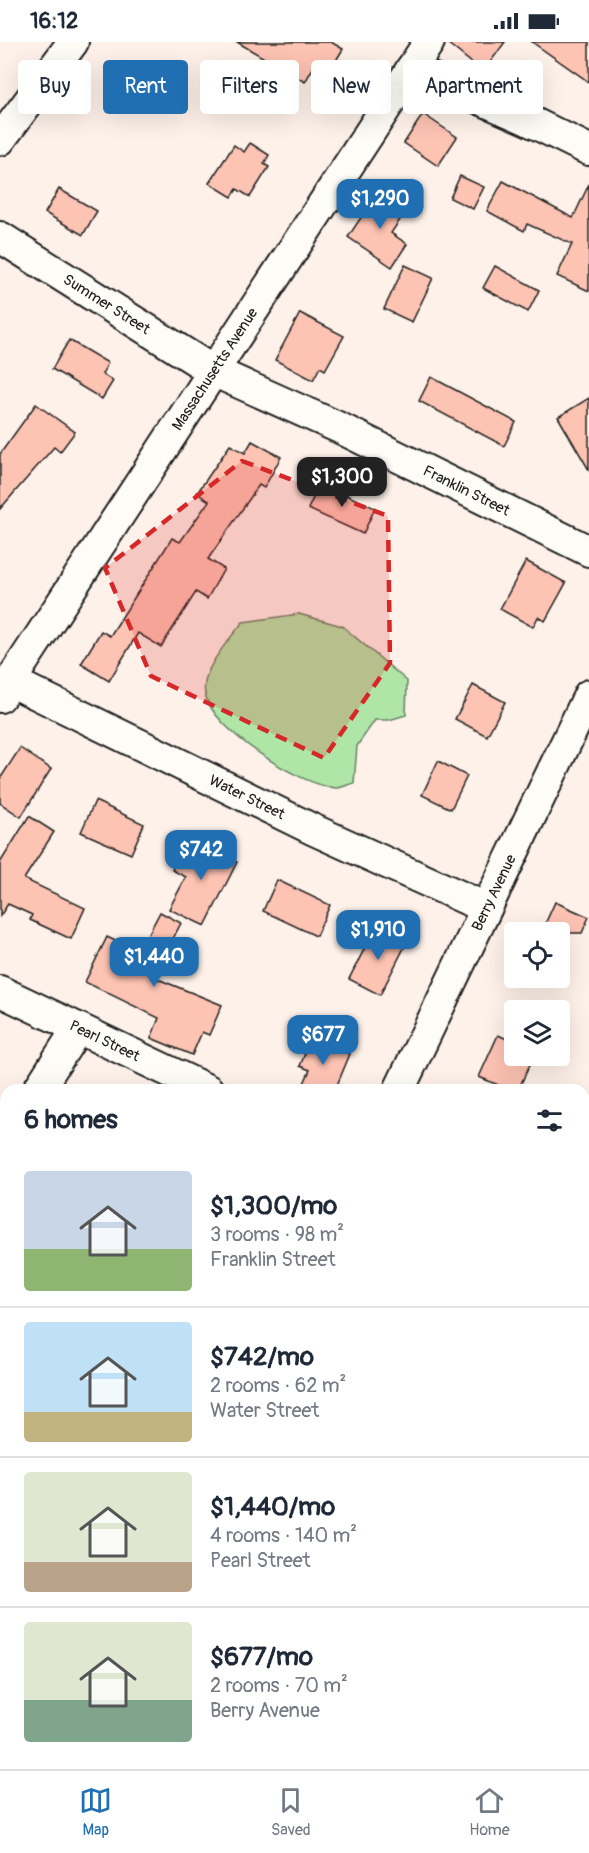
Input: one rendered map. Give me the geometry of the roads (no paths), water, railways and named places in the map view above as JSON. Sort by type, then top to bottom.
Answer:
[{"type":"street","points":[[0,140],[73,42]]},
{"type":"street","name":"Massachusetts Avenue","points":[[417,60],[429,42]]},
{"type":"street","name":"Massachusetts Avenue","points":[[5,689],[403,81]]},
{"type":"street","points":[[514,114],[589,150]]},
{"type":"street","name":"Summer Street","points":[[0,237],[213,371]]},
{"type":"street","name":"Franklin Street","points":[[213,371],[342,429],[589,551]]},
{"type":"street","name":"Water Street","points":[[5,689],[486,908]]},
{"type":"street","name":"Berry Avenue","points":[[402,1084],[589,695]]},
{"type":"street","name":"Pearl Street","points":[[0,991],[195,1084]]},
{"type":"street","points":[[42,1084],[78,1028]]}]
